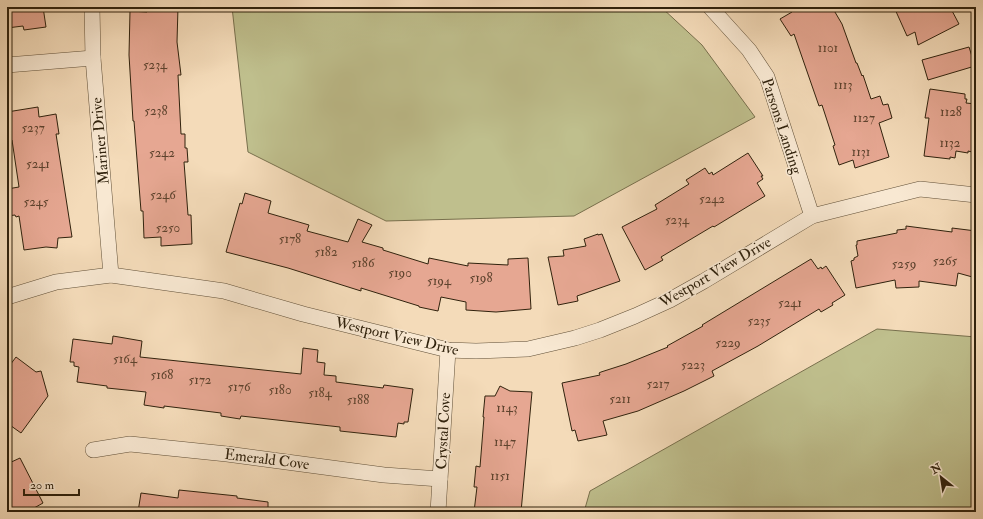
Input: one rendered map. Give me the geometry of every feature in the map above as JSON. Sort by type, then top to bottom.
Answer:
[{"type":"street","name":"Mariner Drive","points":[[92,7],[93,58],[111,275]]},
{"type":"street","name":"Parsons Landing","points":[[710,7],[749,50],[768,77],[812,216]]},
{"type":"street","points":[[7,65],[93,58]]},
{"type":"street","name":"Westport View Drive","points":[[7,297],[56,282],[111,275],[224,291],[303,314],[448,350],[476,352],[528,349],[575,338],[620,322],[670,300],[812,216],[920,189],[976,195]]},
{"type":"street","name":"Crystal Cove","points":[[438,512],[448,350]]},
{"type":"street","name":"Emerald Cove","points":[[93,450],[130,444],[227,454],[384,475],[440,480]]},
{"type":"green space","points":[[232,7],[661,7],[702,45],[755,117],[574,216],[386,221],[248,152]]},
{"type":"green space","points":[[877,329],[976,337],[976,512],[584,512],[590,491]]},
{"type":"building","points":[[7,7],[43,7],[46,27],[24,30],[23,26],[7,28]]},
{"type":"building","points":[[147,7],[178,7],[177,42],[181,75],[178,75],[181,134],[185,134],[185,148],[187,148],[188,162],[184,162],[188,215],[191,215],[192,244],[161,246],[161,237],[144,238],[143,211],[141,211],[133,121],[129,55],[130,11],[147,12]]},
{"type":"building","points":[[788,7],[832,7],[842,24],[871,99],[880,96],[883,105],[888,104],[892,118],[879,123],[889,157],[855,168],[853,160],[839,165],[833,146],[835,145],[822,105],[819,106],[794,34],[791,36],[780,19],[792,12]]},
{"type":"building","points":[[894,7],[927,7],[929,10],[934,7],[950,7],[959,24],[918,45],[915,32],[907,36]]},
{"type":"building","points":[[969,47],[975,66],[928,80],[922,60]]},
{"type":"building","points":[[930,89],[965,94],[965,99],[967,99],[966,103],[976,104],[976,126],[972,152],[968,151],[968,153],[956,151],[955,158],[950,157],[950,159],[924,156],[929,118],[925,118]]},
{"type":"building","points":[[38,107],[39,117],[56,114],[59,134],[56,134],[72,237],[58,238],[57,248],[46,247],[24,250],[19,216],[7,216],[7,189],[19,187],[12,140],[10,141],[7,112]]},
{"type":"building","points":[[748,153],[763,176],[761,176],[763,179],[757,183],[765,196],[661,257],[663,260],[645,270],[622,227],[657,209],[655,205],[689,184],[686,180],[705,168],[709,174],[712,172],[713,175]]},
{"type":"building","points":[[245,193],[271,201],[268,213],[309,225],[307,231],[348,242],[358,219],[372,225],[362,242],[428,264],[429,258],[468,266],[468,263],[508,265],[508,259],[528,258],[531,309],[496,312],[466,310],[466,302],[441,297],[438,311],[419,307],[361,288],[361,291],[288,268],[226,252],[240,203],[242,204]]},
{"type":"building","points":[[906,226],[952,232],[952,228],[976,231],[976,278],[958,273],[956,286],[919,281],[919,287],[896,288],[895,280],[856,288],[851,261],[858,256],[856,245],[857,241],[897,233],[897,230],[906,229]]},
{"type":"building","points":[[602,234],[620,281],[577,296],[578,301],[558,305],[548,257],[564,256],[563,250],[586,246],[584,239]]},
{"type":"building","points":[[811,259],[818,269],[821,267],[822,269],[826,266],[845,295],[832,303],[833,305],[821,312],[819,309],[758,346],[712,371],[714,376],[638,411],[603,421],[607,435],[578,441],[575,430],[572,431],[562,383],[600,375],[599,373],[601,372],[626,364],[668,347],[667,346],[703,326],[702,325]]},
{"type":"building","points":[[113,336],[142,341],[140,357],[301,374],[303,348],[318,350],[317,362],[325,363],[324,375],[336,376],[336,382],[383,388],[384,385],[413,389],[408,422],[404,422],[404,424],[398,423],[396,437],[340,431],[340,427],[241,416],[240,419],[221,416],[221,413],[144,405],[146,392],[107,388],[107,386],[77,382],[79,367],[74,366],[74,362],[70,362],[73,339],[112,344]]},
{"type":"building","points":[[16,357],[36,372],[41,371],[48,396],[21,433],[7,423],[7,369]]},
{"type":"building","points":[[500,386],[510,391],[532,392],[521,512],[474,512],[477,487],[474,487],[476,466],[480,467],[485,396],[495,396]]},
{"type":"building","points":[[20,458],[43,503],[27,512],[7,512],[7,464]]},
{"type":"building","points":[[179,490],[237,496],[237,498],[268,502],[268,512],[138,512],[141,493],[178,498]]}]
